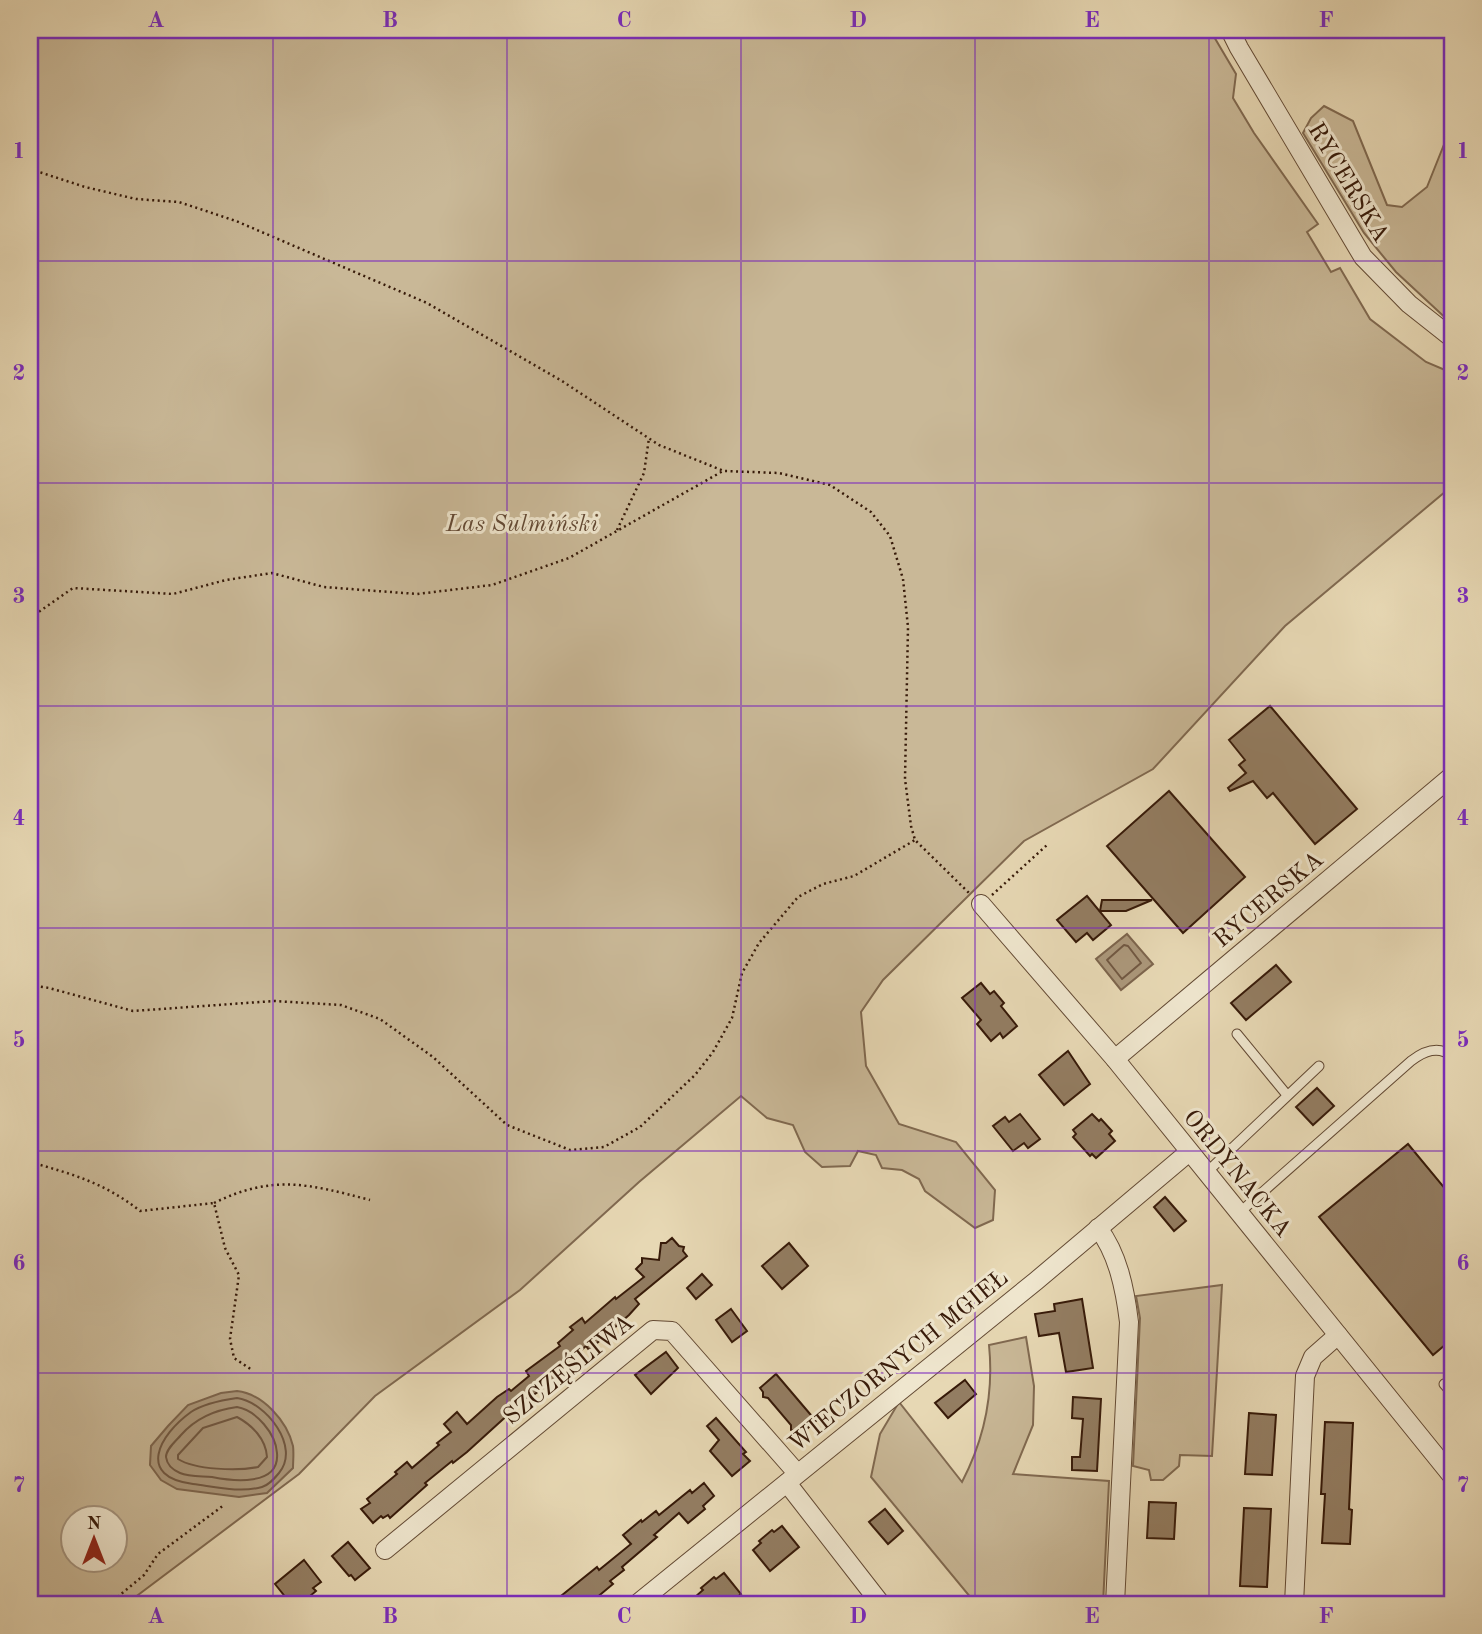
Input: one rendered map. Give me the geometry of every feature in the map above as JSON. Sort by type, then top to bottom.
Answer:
[{"type":"street","name":"RYCERSKA","points":[[1230,30],[1363,257],[1409,304],[1452,338]]},
{"type":"street","name":"RYCERSKA","points":[[1115,1059],[1452,776]]},
{"type":"street","name":"ORDYNACKA","points":[[981,904],[1115,1059],[1452,1476]]},
{"type":"street","name":"WIECZORNYCH MGIEŁ","points":[[637,1604],[658,1598],[792,1478],[972,1333],[1189,1152]]},
{"type":"street","points":[[1098,1228],[1111,1244],[1126,1298],[1129,1322],[1115,1604]]},
{"type":"street","name":"SZCZĘŚLIWA","points":[[385,1550],[653,1330],[672,1331],[792,1478],[881,1604]]},
{"type":"street","points":[[1293,1604],[1306,1376],[1313,1357],[1338,1335]]},
{"type":"lane","points":[[1237,1034],[1287,1095]]},
{"type":"lane","points":[[1239,1213],[1411,1061],[1422,1053],[1436,1049],[1449,1052],[1452,1056]]},
{"type":"lane","points":[[1206,1172],[1320,1066]]},
{"type":"lane","points":[[1444,1384],[1452,1393]]},
{"type":"path","points":[[30,169],[85,187],[136,199],[180,202],[236,221],[415,298],[562,381],[659,445],[724,471],[779,472],[830,485],[871,512],[890,536],[903,579],[908,627],[905,779],[915,840],[981,904],[1047,845]]},
{"type":"path","points":[[616,531],[644,473],[649,438]]},
{"type":"path","points":[[30,618],[73,588],[173,594],[226,580],[272,573],[324,587],[417,594],[492,585],[569,558],[724,471]]},
{"type":"path","points":[[30,985],[134,1011],[186,1005],[274,1001],[341,1005],[380,1019],[433,1057],[506,1125],[570,1150],[604,1147],[640,1128],[695,1075],[713,1052],[732,1018],[742,973],[759,943],[798,897],[823,884],[854,876],[915,840]]},
{"type":"path","points":[[30,1162],[86,1178],[120,1195],[140,1211],[214,1203],[239,1191],[285,1183],[327,1189],[370,1200]]},
{"type":"path","points":[[214,1203],[226,1248],[239,1275],[230,1339],[234,1359],[252,1370]]},
{"type":"path","points":[[108,1604],[144,1576],[158,1554],[224,1505]]},
{"type":"green space","name":"Las Sulmiński","points":[[30,30],[1210,30],[1236,74],[1233,98],[1254,133],[1318,224],[1307,232],[1331,272],[1340,268],[1370,319],[1426,362],[1452,373],[1452,486],[1285,626],[1153,769],[1024,841],[883,980],[861,1012],[866,1066],[899,1124],[956,1142],[995,1190],[993,1220],[975,1228],[925,1191],[919,1179],[902,1170],[882,1168],[876,1155],[858,1151],[850,1166],[822,1167],[805,1152],[793,1125],[767,1118],[741,1096],[639,1182],[520,1290],[375,1396],[299,1474],[126,1604],[30,1604]]},
{"type":"green space","points":[[1324,106],[1353,121],[1387,205],[1402,207],[1427,187],[1445,142],[1452,143],[1452,324],[1396,272],[1364,233],[1303,133],[1311,118]]},
{"type":"green space","points":[[1222,1285],[1212,1456],[1180,1455],[1179,1466],[1163,1480],[1151,1480],[1149,1470],[1133,1466],[1140,1318],[1136,1296]]},
{"type":"green space","points":[[1026,1337],[1034,1386],[1033,1425],[1013,1474],[1109,1481],[1103,1604],[976,1604],[871,1477],[880,1434],[899,1402],[962,1482],[977,1449],[986,1415],[990,1381],[989,1345]]},
{"type":"water","points":[[1127,934],[1153,964],[1121,990],[1096,959]]},
{"type":"water","points":[[237,1391],[256,1397],[280,1418],[293,1446],[293,1468],[267,1493],[239,1497],[177,1489],[161,1480],[150,1465],[151,1446],[168,1426],[188,1405],[221,1393]]},
{"type":"building","points":[[1270,706],[1357,809],[1315,844],[1273,793],[1267,798],[1253,781],[1230,791],[1228,788],[1246,773],[1239,765],[1245,760],[1229,740]]},
{"type":"building","points":[[1169,791],[1245,877],[1183,933],[1107,846]]},
{"type":"building","points":[[1087,896],[1111,925],[1093,940],[1087,933],[1076,942],[1057,920]]},
{"type":"building","points":[[1102,900],[1152,900],[1126,911],[1100,911]]},
{"type":"building","points":[[1276,965],[1291,982],[1246,1020],[1231,1003]]},
{"type":"building","points":[[981,983],[990,994],[994,991],[1004,1003],[1001,1006],[1017,1026],[1003,1038],[1000,1033],[991,1041],[977,1024],[981,1020],[962,998]]},
{"type":"building","points":[[1068,1051],[1090,1084],[1064,1105],[1039,1075]]},
{"type":"building","points":[[1317,1088],[1334,1106],[1313,1125],[1296,1107]]},
{"type":"building","points":[[1020,1114],[1040,1139],[1028,1148],[1024,1143],[1013,1151],[993,1126],[1005,1117],[1009,1122]]},
{"type":"building","points":[[1092,1114],[1112,1131],[1109,1134],[1115,1141],[1096,1158],[1092,1154],[1090,1156],[1073,1137],[1076,1134],[1073,1130]]},
{"type":"building","points":[[1408,1144],[1452,1197],[1452,1339],[1433,1355],[1319,1217]]},
{"type":"building","points":[[1165,1197],[1186,1221],[1174,1231],[1154,1207]]},
{"type":"building","points":[[672,1238],[679,1246],[684,1247],[683,1251],[687,1256],[635,1299],[639,1304],[629,1315],[589,1350],[586,1346],[557,1371],[559,1373],[552,1381],[533,1395],[532,1393],[467,1452],[425,1483],[427,1485],[390,1518],[388,1515],[383,1518],[381,1516],[373,1523],[361,1509],[370,1503],[367,1499],[407,1462],[412,1468],[439,1445],[437,1443],[451,1432],[444,1424],[457,1412],[467,1424],[497,1397],[509,1389],[511,1391],[529,1376],[526,1371],[560,1346],[558,1343],[573,1330],[570,1327],[582,1318],[585,1323],[644,1277],[636,1269],[642,1263],[642,1258],[659,1260],[661,1243]]},
{"type":"building","points":[[789,1243],[808,1266],[782,1289],[762,1266]]},
{"type":"building","points":[[702,1274],[712,1285],[696,1299],[687,1288]]},
{"type":"building","points":[[1082,1299],[1093,1368],[1066,1372],[1059,1333],[1039,1336],[1035,1314],[1055,1311],[1054,1304]]},
{"type":"building","points":[[731,1309],[747,1331],[732,1342],[716,1320]]},
{"type":"building","points":[[666,1352],[678,1368],[651,1394],[635,1375]]},
{"type":"building","points":[[776,1374],[816,1421],[800,1435],[791,1430],[791,1425],[768,1398],[763,1397],[760,1388]]},
{"type":"building","points":[[965,1380],[976,1394],[948,1418],[935,1403]]},
{"type":"building","points":[[1073,1397],[1101,1399],[1097,1471],[1072,1470],[1072,1457],[1080,1457],[1083,1419],[1072,1418]]},
{"type":"building","points":[[1249,1413],[1276,1415],[1272,1475],[1245,1474]]},
{"type":"building","points":[[716,1418],[746,1452],[743,1454],[750,1461],[732,1476],[710,1451],[719,1440],[707,1426]]},
{"type":"building","points":[[1325,1422],[1353,1423],[1350,1544],[1322,1543],[1325,1494],[1321,1494]]},
{"type":"building","points":[[704,1483],[714,1496],[703,1506],[705,1509],[688,1523],[679,1513],[654,1535],[657,1537],[622,1567],[624,1570],[610,1581],[613,1584],[589,1604],[551,1604],[631,1544],[623,1535],[641,1520],[642,1522],[656,1511],[659,1515],[690,1490],[692,1493]]},
{"type":"building","points":[[1149,1502],[1176,1503],[1174,1539],[1147,1538]]},
{"type":"building","points":[[1244,1508],[1271,1509],[1267,1587],[1240,1586]]},
{"type":"building","points":[[885,1509],[903,1531],[888,1544],[869,1522]]},
{"type":"building","points":[[782,1526],[799,1547],[770,1571],[753,1550],[772,1530],[774,1532]]},
{"type":"building","points":[[348,1542],[370,1568],[355,1580],[332,1556]]},
{"type":"building","points":[[304,1560],[321,1582],[313,1588],[316,1591],[303,1602],[300,1599],[291,1604],[275,1584]]},
{"type":"building","points":[[724,1573],[741,1594],[729,1604],[701,1604],[695,1597],[703,1590],[701,1588],[714,1577],[716,1579]]}]
